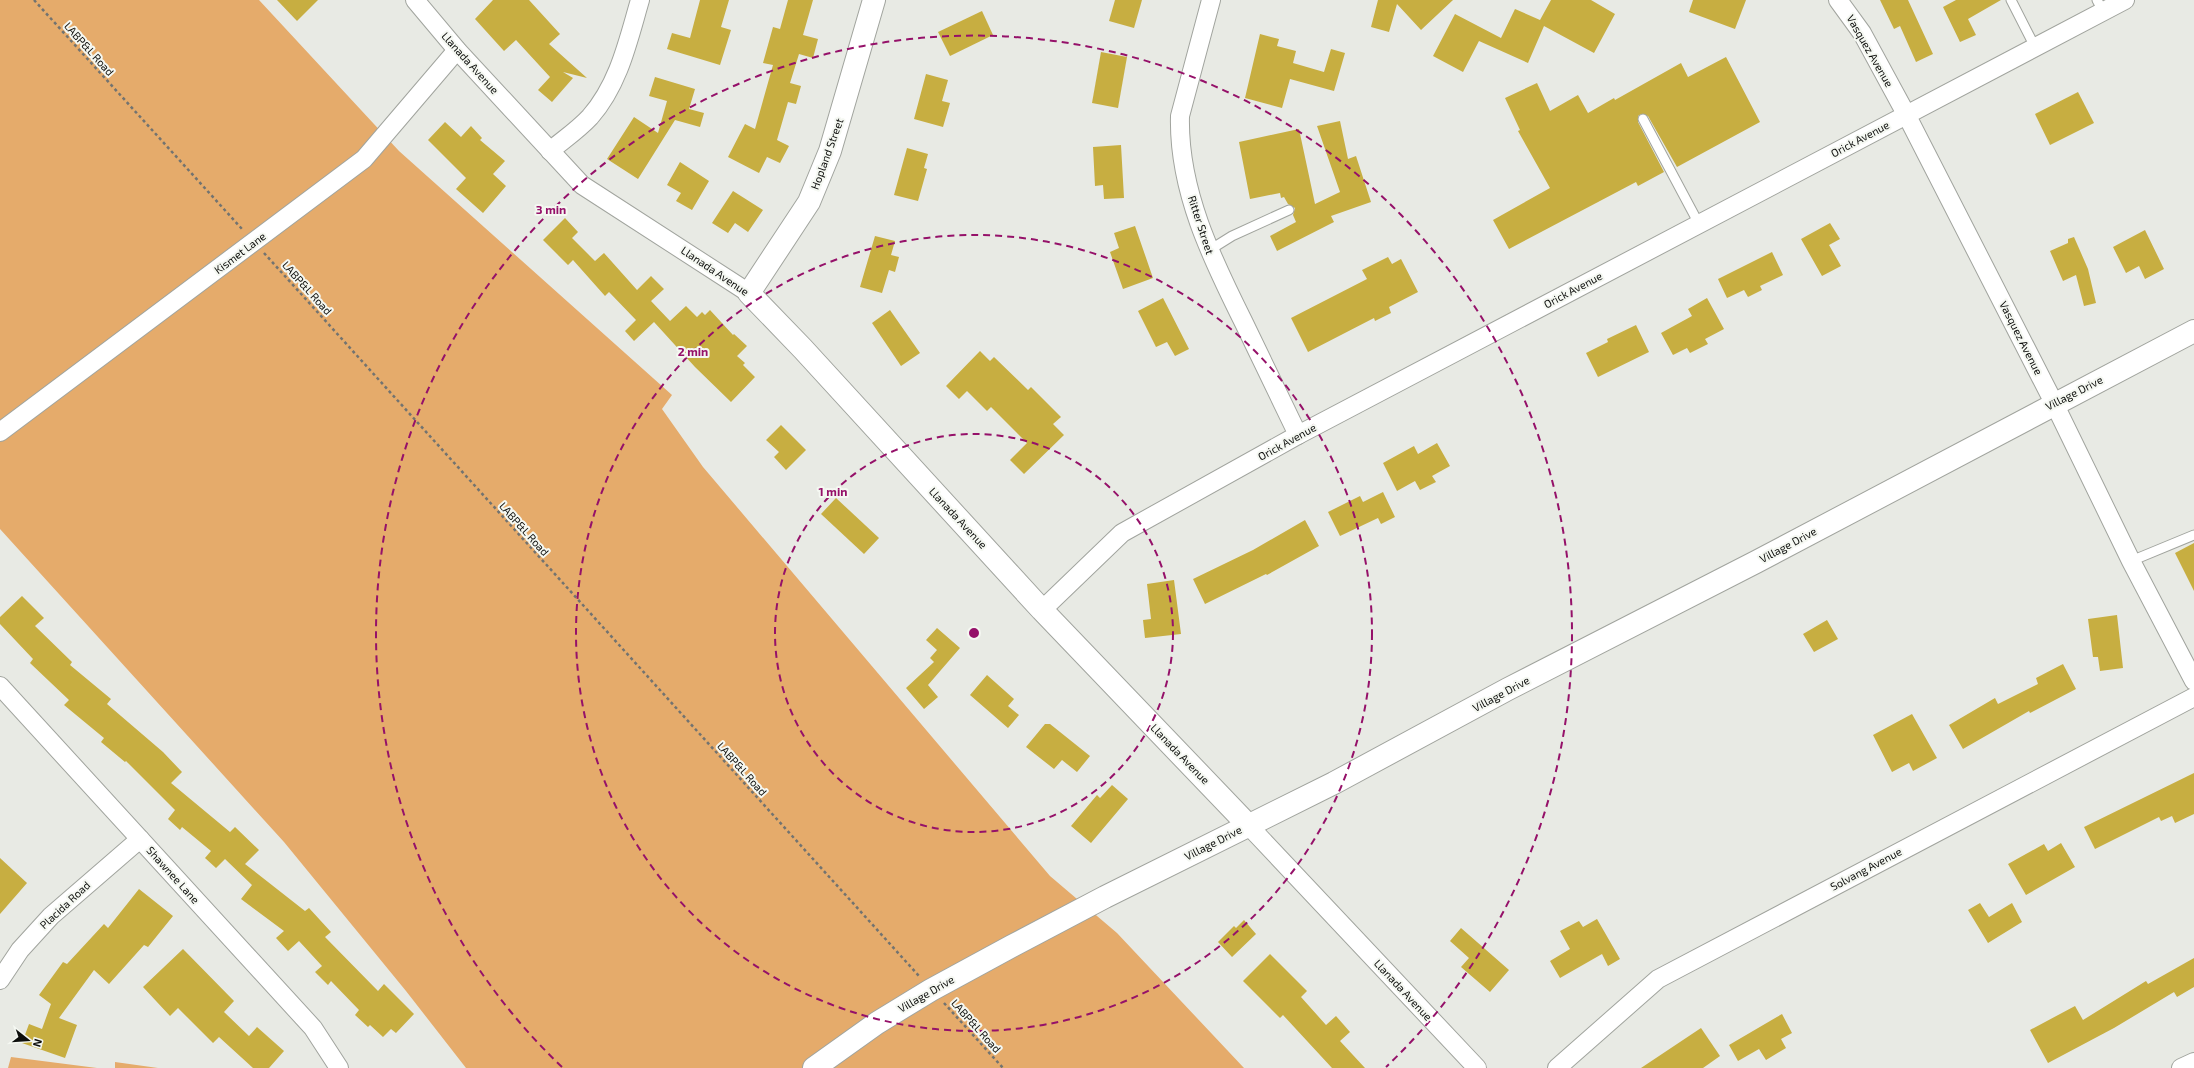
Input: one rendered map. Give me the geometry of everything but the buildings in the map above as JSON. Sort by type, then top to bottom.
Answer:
[{"type":"main road","name":"Hopland Street","points":[[749,293],[809,202],[830,151],[874,0]]},
{"type":"main road","name":"Llanada Avenue","points":[[749,293],[808,355],[1042,610],[1248,825]]},
{"type":"main road","name":"Village Drive","points":[[814,1068],[877,1023],[931,990],[1105,897],[1334,783],[1508,690],[1756,562],[2054,403],[2194,331]]},
{"type":"street","name":"Llanada Avenue","points":[[415,0],[457,50],[582,185],[749,293]]},
{"type":"street","points":[[550,151],[589,118],[610,90],[624,56],[640,0]]},
{"type":"street","name":"Ritter Street","points":[[1211,0],[1180,116],[1180,134],[1187,183],[1208,251],[1298,436]]},
{"type":"street","name":"Vasquez Avenue","points":[[1838,0],[1862,34],[1906,114],[2054,403],[2130,561],[2194,681]]},
{"type":"street","name":"Orick Avenue","points":[[1042,610],[1122,533],[1298,436],[2035,47],[2100,6],[2125,0]]},
{"type":"street","name":"Kismet Lane","points":[[0,432],[364,159],[457,50]]},
{"type":"street","name":"Shawnee Lane","points":[[0,686],[313,1028],[340,1068]]},
{"type":"street","name":"Solvang Avenue","points":[[1557,1068],[1658,979],[2194,697]]},
{"type":"street","name":"Llanada Avenue","points":[[1248,825],[1477,1068]]},
{"type":"street","name":"Placida Road","points":[[0,980],[20,950],[51,916],[140,839]]},
{"type":"street","points":[[2181,1068],[2194,1062]]},
{"type":"lane","points":[[2011,0],[2035,47]]},
{"type":"lane","points":[[1643,119],[1699,224]]},
{"type":"lane","points":[[1208,251],[1232,236],[1289,210]]},
{"type":"lane","points":[[2130,561],[2194,535]]},
{"type":"path","name":"LABP&L Road","points":[[34,0],[1003,1068]]},
{"type":"shaded area","points":[[0,0],[259,0],[399,151],[672,395],[662,409],[703,467],[1050,876],[1117,933],[1244,1068],[466,1068],[406,991],[284,842],[0,529]]},
{"type":"shaded area","points":[[11,1057],[97,1068],[8,1068]]},
{"type":"shaded area","points":[[115,1062],[158,1068],[115,1068]]}]
